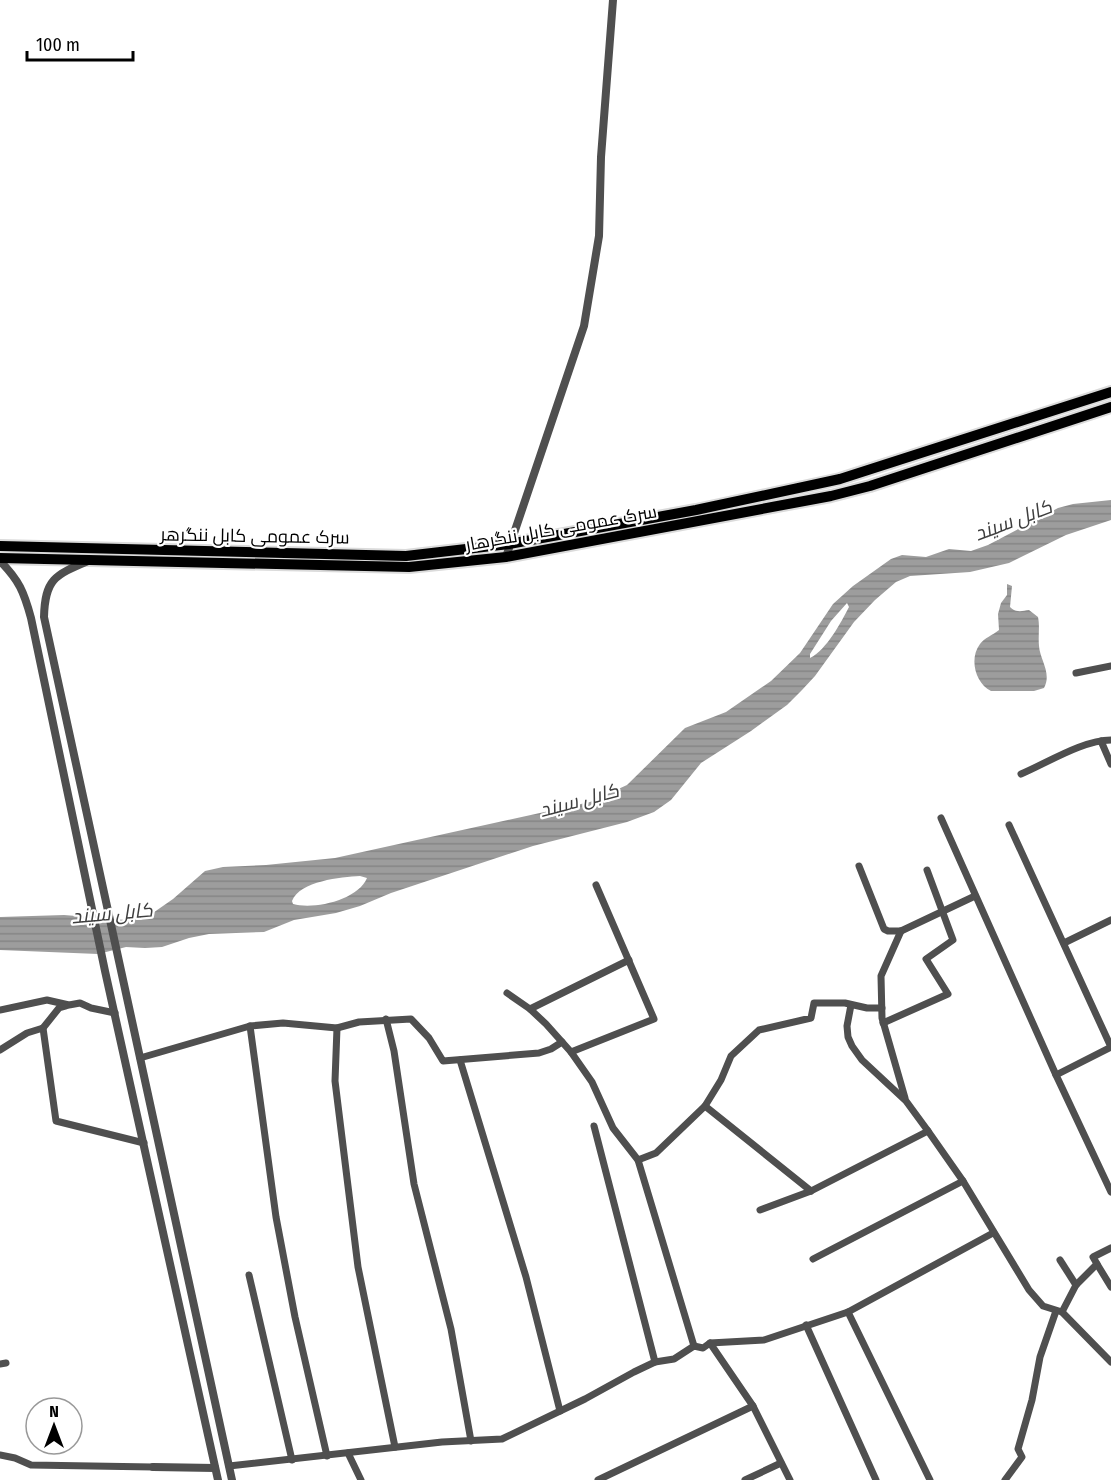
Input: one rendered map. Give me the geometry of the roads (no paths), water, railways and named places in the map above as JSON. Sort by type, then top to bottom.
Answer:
[{"type":"highway","name":"سرک عمومی کابل ننگرهار","points":[[509,544],[696,510],[840,479],[1111,392]]},
{"type":"highway","points":[[1067,407],[1072,420]]},
{"type":"highway","name":"سرک عمومی کابل ننگرهار","points":[[0,559],[409,567],[506,557],[831,496],[870,486],[1111,407]]},
{"type":"highway","name":"سرک عمومی کابل ننگرهر","points":[[0,546],[406,556],[509,544]]},
{"type":"street","points":[[506,557],[584,326],[599,236],[601,157],[612,0]]},
{"type":"street","points":[[0,559],[15,575],[24,592],[31,618],[105,970],[218,1480]]},
{"type":"street","points":[[90,560],[67,569],[53,580],[45,595],[44,617],[232,1480]]},
{"type":"street","points":[[1076,673],[1111,666]]},
{"type":"street","points":[[1021,774],[1078,748],[1111,740]]},
{"type":"street","points":[[1101,741],[1111,764]]},
{"type":"street","points":[[941,818],[1111,1192]]},
{"type":"street","points":[[1009,825],[1111,1047],[1056,1075]]},
{"type":"street","points":[[859,866],[884,928],[888,931],[900,931],[975,896]]},
{"type":"street","points":[[883,1023],[948,994],[926,959],[952,940],[927,870]]},
{"type":"street","points":[[571,1052],[654,1019],[596,885]]},
{"type":"street","points":[[1064,944],[1111,920]]},
{"type":"street","points":[[900,931],[881,976],[882,1008],[883,1023],[906,1101]]},
{"type":"street","points":[[530,1009],[629,960]]},
{"type":"street","points":[[507,993],[530,1009],[571,1052],[592,1082],[613,1128],[638,1160],[694,1346]]},
{"type":"street","points":[[0,1010],[47,1000],[69,1005]]},
{"type":"street","points":[[0,1050],[27,1033],[43,1028],[59,1008],[80,1003],[115,1013]]},
{"type":"street","points":[[638,1160],[656,1153],[705,1106],[721,1080],[731,1056],[759,1030],[811,1018],[814,1003],[845,1003],[882,1008]]},
{"type":"street","points":[[851,1005],[847,1026],[852,1046],[862,1060],[906,1101],[928,1131],[963,1181],[1029,1290],[1043,1306],[1059,1312],[1111,1362]]},
{"type":"street","points":[[140,1058],[250,1026],[283,1023],[337,1028],[358,1022],[386,1019],[411,1019],[429,1038],[443,1061],[539,1053],[562,1042]]},
{"type":"street","points":[[386,1019],[394,1051],[414,1184],[451,1329],[471,1441]]},
{"type":"street","points":[[250,1026],[276,1217],[295,1317],[327,1456]]},
{"type":"street","points":[[43,1028],[56,1121],[144,1143]]},
{"type":"street","points":[[337,1028],[334,1081],[358,1267],[395,1447]]},
{"type":"street","points":[[460,1060],[526,1277],[560,1411]]},
{"type":"street","points":[[705,1106],[811,1191]]},
{"type":"street","points":[[594,1126],[655,1362]]},
{"type":"street","points":[[760,1210],[811,1191],[928,1131]]},
{"type":"street","points":[[813,1258],[963,1181]]},
{"type":"street","points":[[158,1205],[171,1202]]},
{"type":"street","points":[[229,1466],[395,1447],[502,1439],[655,1362],[674,1359],[694,1346],[703,1348],[710,1343],[764,1340],[848,1312],[993,1233]]},
{"type":"street","points":[[1111,1248],[1093,1257],[1111,1287]]},
{"type":"street","points":[[1060,1260],[1076,1285]]},
{"type":"street","points":[[1007,1480],[1022,1457],[1018,1449],[1032,1400],[1040,1357],[1059,1312],[1076,1285],[1097,1264]]},
{"type":"street","points":[[249,1275],[292,1460]]},
{"type":"street","points":[[848,1312],[930,1480]]},
{"type":"street","points":[[806,1325],[876,1480]]},
{"type":"street","points":[[710,1343],[753,1406],[790,1480]]},
{"type":"street","points":[[598,1480],[753,1406]]},
{"type":"street","points":[[348,1454],[360,1480]]},
{"type":"street","points":[[0,1455],[31,1465],[215,1468]]},
{"type":"street","points":[[745,1480],[781,1463]]},
{"type":"water label","name":"کابل سيند","points":[[1013,520]]},
{"type":"water label","name":"کابل سيند","points":[[579,800]]},
{"type":"water label","name":"کابل سيند","points":[[112,913]]}]
